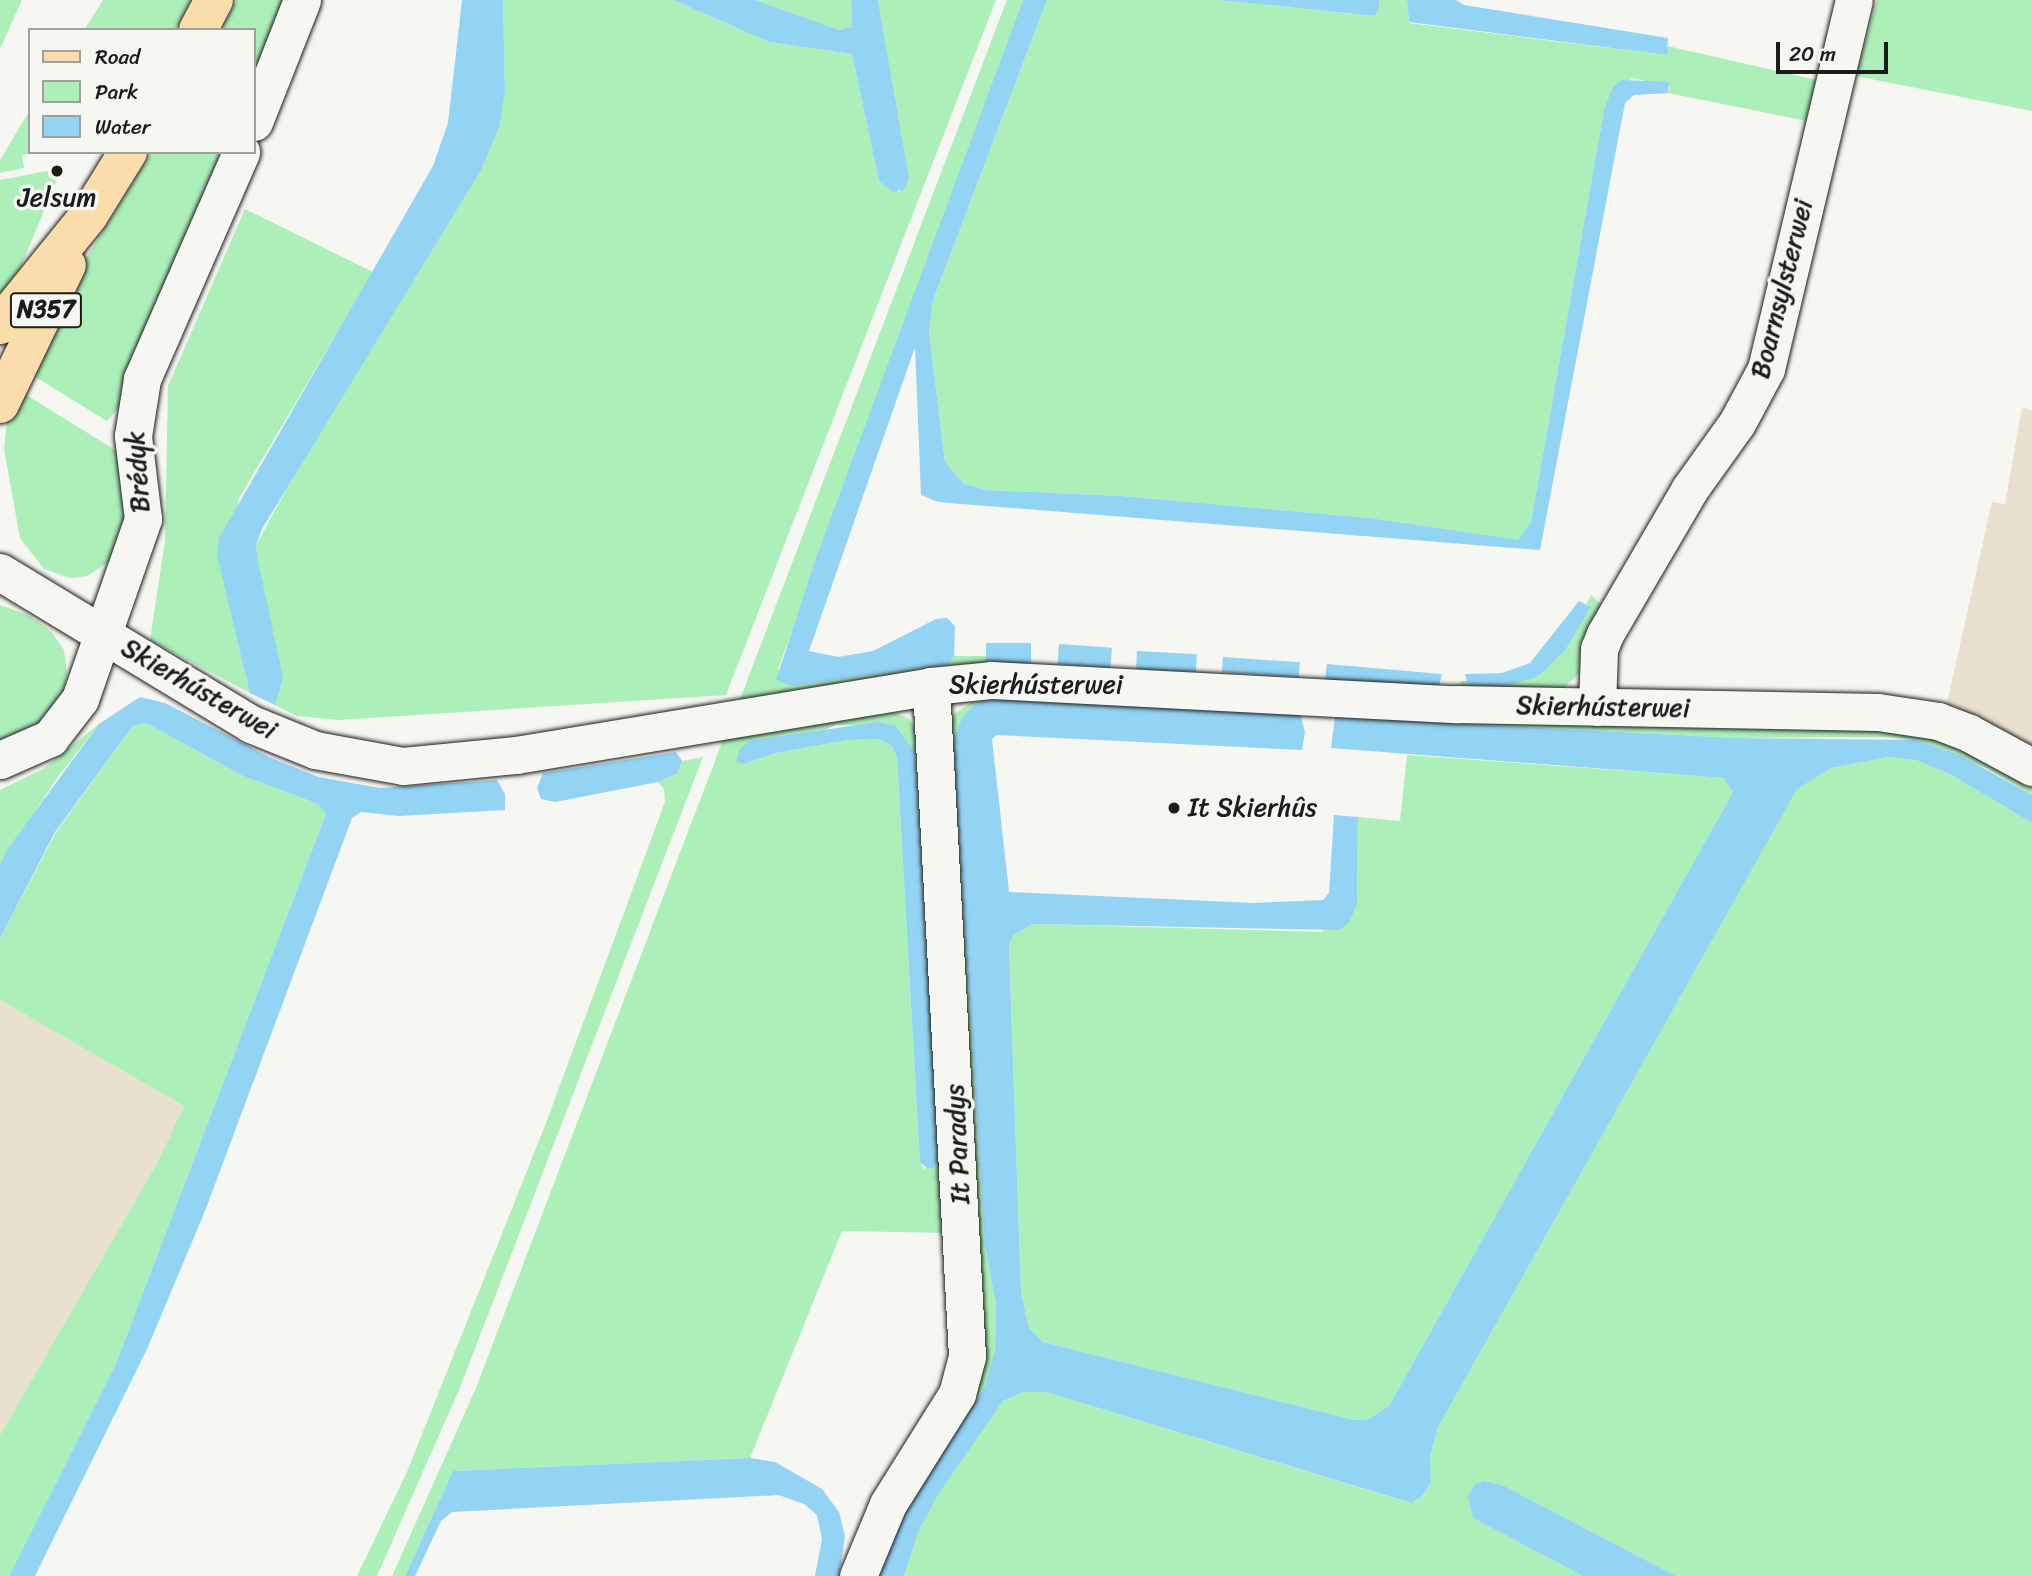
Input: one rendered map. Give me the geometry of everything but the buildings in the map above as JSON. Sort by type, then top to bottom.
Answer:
[{"type":"main road","points":[[199,28],[214,0]]},
{"type":"main road","name":"N357","points":[[0,404],[89,215],[127,154]]},
{"type":"main road","name":"N357","points":[[0,326],[89,215]]},
{"type":"street","points":[[256,117],[302,0]]},
{"type":"street","name":"Boarnsylsterwei","points":[[1597,707],[1599,649],[1605,634],[1689,490],[1737,424],[1766,369],[1854,0]]},
{"type":"street","name":"Brédyk","points":[[0,760],[35,746],[63,725],[80,699],[143,519],[133,436],[142,379],[240,154]]},
{"type":"street","name":"Skierhústerwei","points":[[0,572],[224,709],[280,737],[343,756],[403,766],[516,755],[931,686],[1045,680],[1456,704],[1908,715],[1969,733],[2032,767]]},
{"type":"street","name":"It Paradys","points":[[858,1576],[888,1504],[957,1394],[967,1356],[931,686]]},
{"type":"shaded area","points":[[2022,407],[2032,411],[2032,754],[1945,712],[1992,502],[2005,504]]},
{"type":"shaded area","points":[[0,1000],[184,1106],[156,1165],[0,1435]]},
{"type":"green space","points":[[0,0],[22,0],[0,49]]},
{"type":"green space","points":[[103,0],[191,0],[176,28],[85,28]]},
{"type":"green space","points":[[237,0],[288,0],[256,81],[256,28],[222,28]]},
{"type":"green space","points":[[503,0],[673,0],[769,42],[852,54],[879,181],[899,192],[909,177],[878,0],[996,0],[726,695],[339,720],[297,716],[275,705],[256,545],[505,91]]},
{"type":"green space","points":[[756,0],[851,0],[852,27],[839,30]]},
{"type":"green space","points":[[1007,0],[1023,0],[778,669],[793,686],[949,664],[954,656],[986,656],[987,664],[739,702]]},
{"type":"green space","points":[[1047,0],[1217,0],[1374,16],[1379,0],[1407,0],[1409,23],[1666,55],[1667,46],[1817,80],[1807,121],[1668,93],[1670,86],[1632,78],[1604,110],[1531,522],[1518,541],[1370,518],[1121,496],[985,490],[963,483],[945,462],[929,332],[933,300]]},
{"type":"green space","points":[[1877,0],[2032,0],[2032,111],[1856,76]]},
{"type":"green space","points":[[28,113],[28,154],[22,155],[24,168],[0,173],[0,160]]},
{"type":"green space","points":[[151,154],[224,154],[121,405],[107,421],[29,373],[82,265]]},
{"type":"green space","points":[[62,168],[11,290],[0,304],[0,180]]},
{"type":"green space","points":[[245,209],[373,272],[238,500],[241,651],[250,693],[150,640],[165,541],[168,386]]},
{"type":"green space","points":[[20,391],[120,453],[129,505],[110,561],[87,576],[70,578],[44,569],[20,538],[4,449],[7,423]]},
{"type":"green space","points":[[1591,595],[1604,607],[1579,673],[1565,687],[1552,693],[1460,692],[1461,681],[1467,681],[1469,687],[1539,676],[1566,649],[1590,607],[1586,604]]},
{"type":"green space","points":[[0,605],[30,616],[51,631],[64,650],[67,673],[63,694],[49,720],[0,745]]},
{"type":"green space","points":[[984,694],[1027,696],[953,743],[985,1246],[996,1305],[995,1350],[985,1386],[961,1418],[946,730],[954,714]]},
{"type":"green space","points":[[884,709],[908,718],[918,730],[949,1233],[842,1231],[750,1458],[453,1471],[405,1576],[392,1576],[476,1388],[726,732]],"holes":[[[836,725],[896,726],[915,753],[937,1138],[925,1170],[920,1163],[897,758],[892,746],[880,739],[848,740],[776,753],[744,764]]]},
{"type":"green space","points":[[1339,712],[1554,723],[1886,729],[1954,744],[2032,784],[2032,795],[1986,768],[1915,740],[1888,737],[1735,738],[1335,717]]},
{"type":"green space","points":[[146,723],[243,776],[318,804],[326,814],[115,1366],[9,1576],[0,1576],[0,1435],[156,1165],[184,1106],[0,1000],[0,939],[56,832],[133,726]]},
{"type":"green space","points":[[99,724],[57,778],[0,865],[0,790],[43,769]]},
{"type":"green space","points":[[1407,755],[1725,778],[1733,792],[1389,1406],[1369,1419],[1354,1420],[1043,1342],[1029,1328],[1021,1292],[1009,945],[1013,936],[1032,924],[1322,932],[1357,903],[1358,817],[1400,821]]},
{"type":"green space","points":[[703,757],[459,1390],[377,1576],[357,1576],[407,1472],[546,1123],[665,802],[664,789],[658,782],[677,774],[682,761]]},
{"type":"green space","points":[[1888,757],[1916,760],[1950,774],[2032,823],[2032,1576],[1676,1576],[1504,1486],[1485,1481],[1473,1518],[1583,1576],[904,1576],[919,1530],[938,1493],[1003,1401],[1023,1392],[1046,1392],[1410,1503],[1421,1497],[1431,1483],[1430,1456],[1438,1427],[1797,788],[1831,768]]},
{"type":"water","points":[[462,0],[503,0],[505,91],[499,127],[481,170],[262,529],[256,545],[258,561],[283,678],[275,705],[250,693],[217,555],[219,538],[433,166],[448,123]]},
{"type":"water","points":[[673,0],[756,0],[839,30],[852,27],[851,0],[878,0],[909,177],[905,189],[893,192],[879,181],[852,54],[769,42]]},
{"type":"water","points":[[1023,0],[1047,0],[933,300],[929,332],[945,462],[963,483],[985,490],[1121,496],[1370,518],[1518,540],[1531,522],[1604,110],[1613,87],[1622,80],[1669,82],[1668,93],[1634,95],[1625,103],[1540,550],[938,502],[921,495],[915,347],[809,651],[838,657],[873,651],[936,619],[947,618],[955,626],[954,656],[949,664],[793,686],[776,680],[816,558]]},
{"type":"water","points":[[1217,0],[1379,0],[1379,7],[1375,16]]},
{"type":"water","points":[[1407,0],[1456,0],[1464,5],[1668,38],[1667,55],[1409,22]]},
{"type":"water","points":[[1579,601],[1591,607],[1566,649],[1539,676],[1500,688],[1468,687],[1465,674],[1502,673],[1530,663]]},
{"type":"water","points":[[986,643],[1031,643],[1031,665],[986,665]]},
{"type":"water","points":[[1059,644],[1112,648],[1110,668],[1058,664]]},
{"type":"water","points":[[1137,651],[1197,654],[1196,672],[1136,669]]},
{"type":"water","points":[[1223,657],[1300,662],[1299,677],[1222,672]]},
{"type":"water","points":[[1327,664],[1442,674],[1439,686],[1325,680]]},
{"type":"water","points":[[1027,696],[1300,713],[1305,732],[1302,750],[997,735],[992,739],[1009,892],[1254,903],[1323,900],[1329,893],[1334,815],[1358,817],[1357,903],[1350,921],[1340,930],[1032,924],[1013,936],[1009,945],[1021,1292],[1029,1328],[1043,1342],[1354,1420],[1369,1419],[1389,1406],[1733,792],[1724,778],[1331,748],[1335,717],[1735,738],[1915,740],[1959,755],[2032,795],[2032,823],[1950,774],[1916,760],[1888,757],[1831,768],[1797,789],[1438,1427],[1430,1456],[1431,1483],[1421,1497],[1411,1503],[1046,1392],[1023,1392],[1003,1401],[939,1493],[919,1530],[904,1576],[877,1576],[897,1525],[985,1386],[995,1350],[996,1305],[985,1246],[953,743],[962,718],[973,706],[989,699]]},
{"type":"water","points":[[140,697],[165,703],[269,757],[318,777],[380,788],[497,780],[505,794],[505,810],[399,816],[361,812],[352,818],[205,1211],[147,1349],[35,1576],[9,1576],[115,1366],[326,814],[318,804],[243,776],[146,723],[133,726],[55,832],[0,939],[0,865],[7,850],[99,724]]},
{"type":"water","points":[[878,722],[896,726],[915,753],[938,1164],[930,1169],[920,1163],[897,758],[892,746],[880,739],[848,740],[776,753],[744,764],[736,762],[740,749],[749,741]]},
{"type":"water","points":[[676,752],[682,761],[677,774],[658,782],[555,802],[541,799],[537,788],[543,773]]},
{"type":"water","points":[[750,1458],[775,1462],[822,1489],[839,1512],[845,1536],[839,1576],[815,1576],[822,1539],[817,1515],[804,1504],[779,1495],[452,1512],[441,1521],[415,1576],[405,1576],[453,1471]]},
{"type":"water","points":[[1485,1481],[1504,1486],[1676,1576],[1583,1576],[1473,1518],[1468,1496],[1475,1485]]},
{"type":"place","name":"Jelsum","points":[[57,171]]},
{"type":"place","name":"It Skierhûs","points":[[1174,808]]}]
